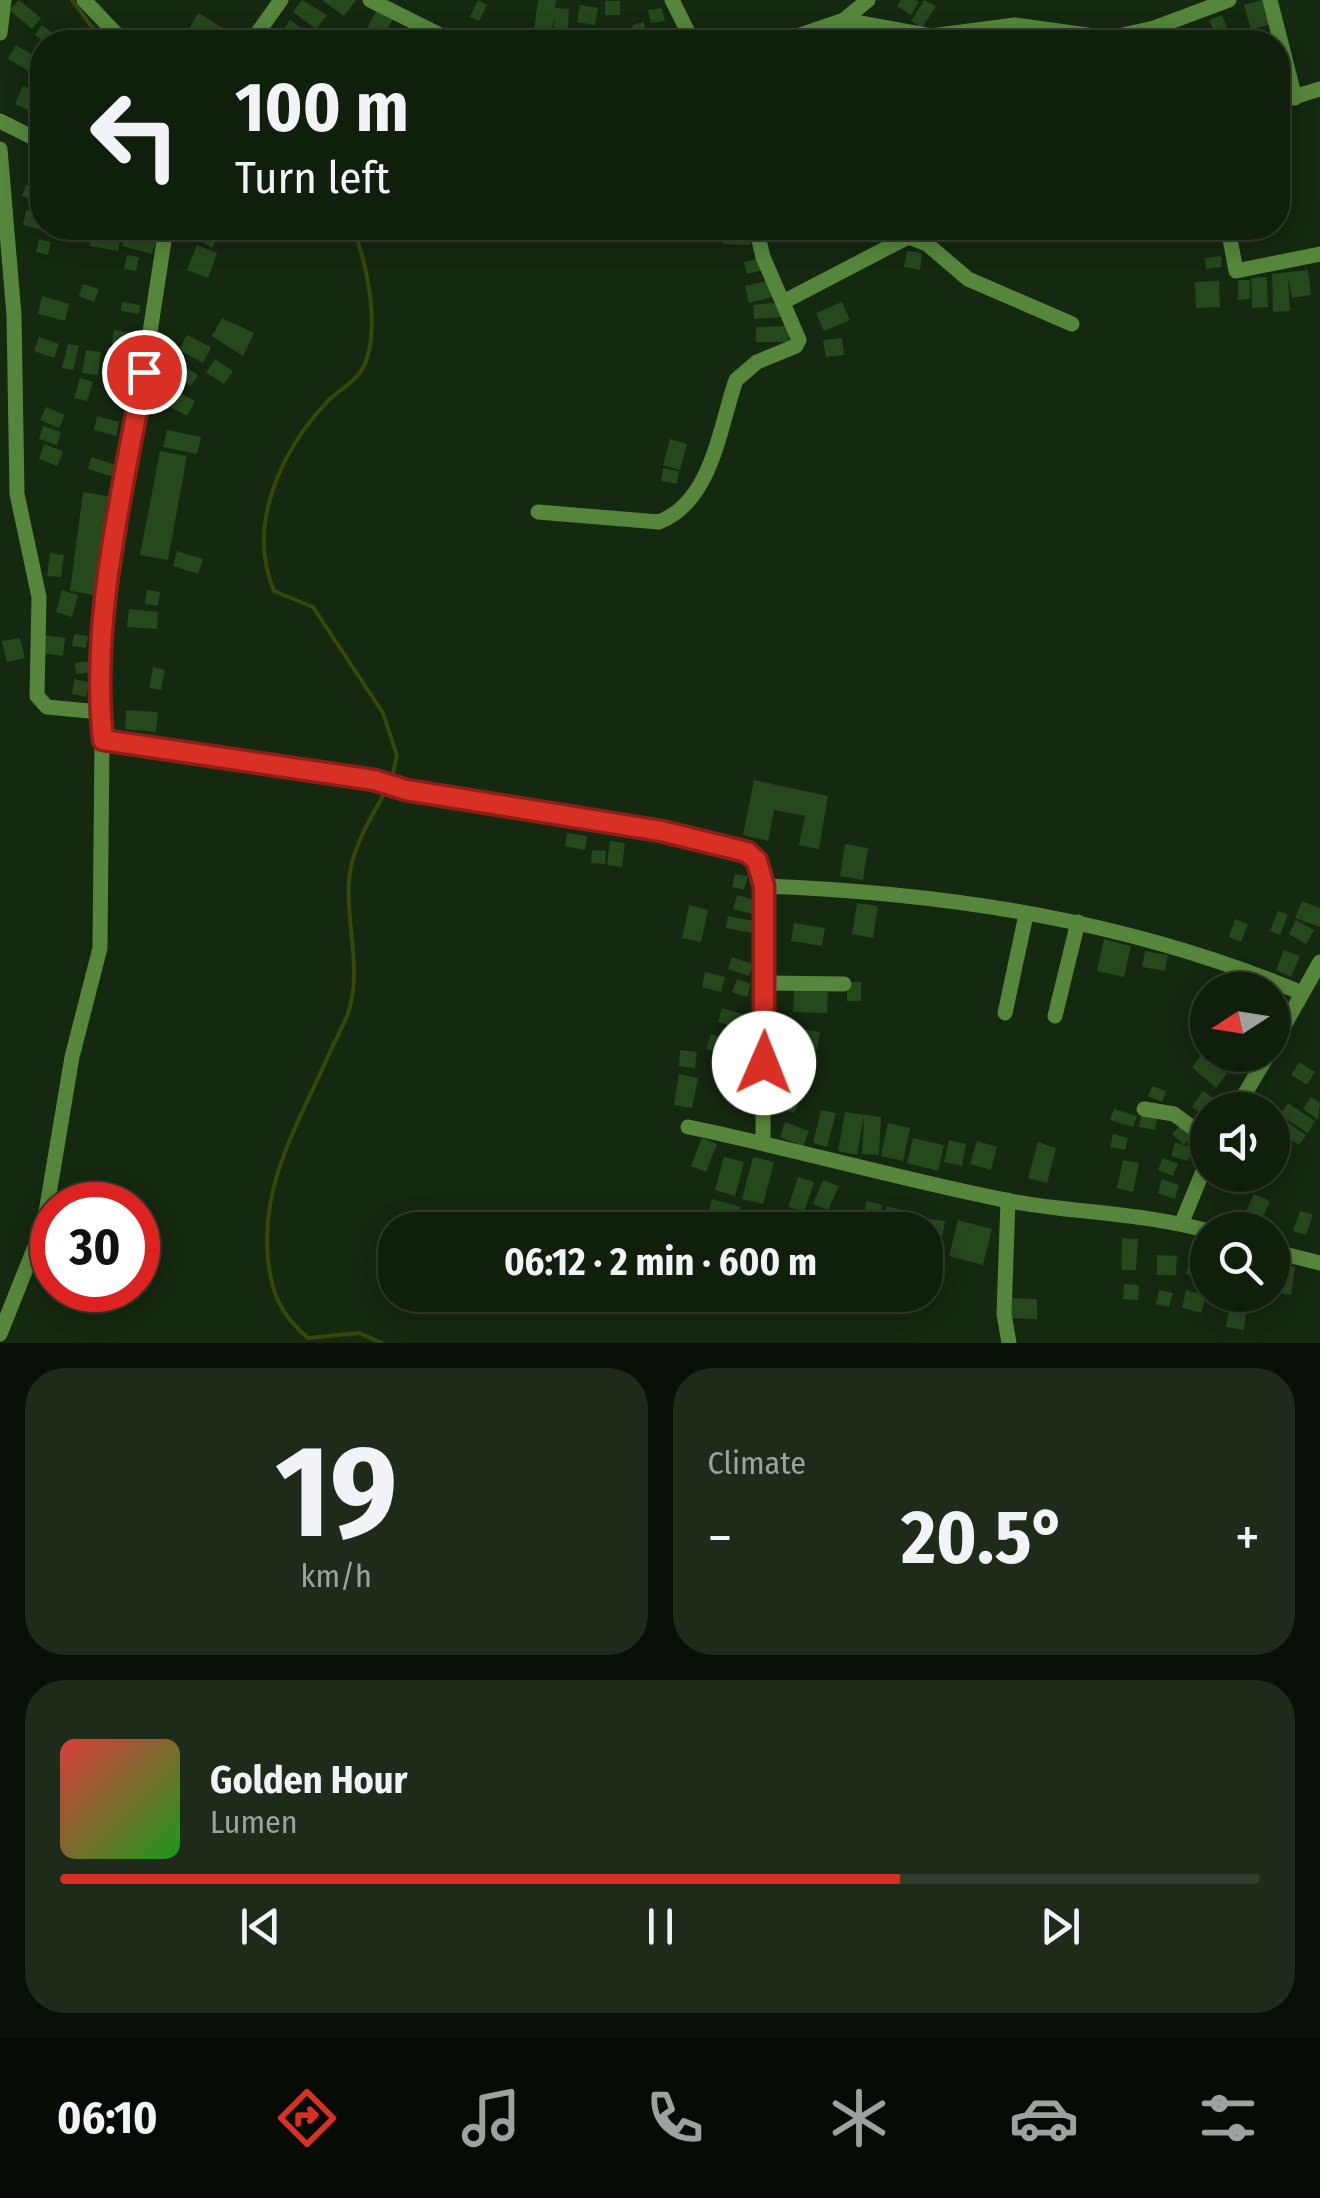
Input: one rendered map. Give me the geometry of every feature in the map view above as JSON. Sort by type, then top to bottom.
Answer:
[{"type":"street","points":[[0,34],[4,0]]},
{"type":"street","points":[[84,0],[113,30]]},
{"type":"street","points":[[260,30],[281,0]]},
{"type":"street","points":[[370,0],[430,30]]},
{"type":"street","points":[[672,0],[687,30]]},
{"type":"street","points":[[814,30],[844,20],[868,0]]},
{"type":"street","points":[[1145,30],[1229,0]]},
{"type":"street","points":[[1270,0],[1278,30]]},
{"type":"street","points":[[844,20],[898,30]]},
{"type":"street","points":[[981,30],[1015,26],[1046,30]]},
{"type":"street","points":[[1290,78],[1295,98]]},
{"type":"street","points":[[1290,99],[1320,89]]},
{"type":"street","points":[[0,122],[30,136]]},
{"type":"street","points":[[0,149],[14,316],[16,483],[39,597],[37,696],[47,707],[100,712]]},
{"type":"street","points":[[0,1334],[44,1224],[72,1057],[100,948],[100,712],[107,599],[164,240]]},
{"type":"street","points":[[538,512],[658,522],[675,515],[698,491],[736,380],[757,362],[796,346],[799,340],[759,240]]},
{"type":"street","points":[[785,301],[902,240]]},
{"type":"street","points":[[916,240],[927,244],[968,280],[1072,324]]},
{"type":"street","points":[[1230,240],[1236,271],[1320,254]]},
{"type":"street","points":[[103,740],[374,780],[406,790],[661,831],[747,852],[757,861],[764,886],[763,1142]]},
{"type":"street","points":[[764,886],[953,899],[1113,928],[1244,969],[1302,993]]},
{"type":"street","points":[[1005,1013],[1026,915]]},
{"type":"street","points":[[1055,1016],[1078,922]]},
{"type":"street","points":[[1290,1015],[1320,962]]},
{"type":"street","points":[[766,983],[844,984]]},
{"type":"street","points":[[1144,1109],[1174,1114],[1190,1125]]},
{"type":"street","points":[[688,1127],[1008,1200],[1110,1217],[1190,1225]]},
{"type":"street","points":[[1182,1222],[1194,1192]]},
{"type":"street","points":[[1008,1200],[1004,1314],[1009,1343]]},
{"type":"street","points":[[1290,1256],[1320,1264]]},
{"type":"building","points":[[19,0],[41,18],[32,29],[9,10]]},
{"type":"building","points":[[302,0],[327,15],[316,29],[293,12]]},
{"type":"building","points":[[322,0],[356,0],[344,16]]},
{"type":"building","points":[[478,0],[487,5],[479,21],[470,17]]},
{"type":"building","points":[[538,0],[556,0],[555,8],[569,9],[568,30],[553,30],[555,15],[552,30],[534,30]]},
{"type":"building","points":[[901,0],[919,2],[911,15],[897,6]]},
{"type":"building","points":[[924,0],[936,6],[922,28],[911,21]]},
{"type":"building","points":[[1262,0],[1270,24],[1251,30],[1244,5]]},
{"type":"building","points":[[605,1],[620,1],[620,15],[605,15]]},
{"type":"building","points":[[580,5],[598,8],[595,25],[577,22]]},
{"type":"building","points":[[662,8],[665,21],[651,23],[648,10]]},
{"type":"building","points":[[377,10],[393,19],[387,30],[366,30]]},
{"type":"building","points":[[198,13],[226,30],[188,30]]},
{"type":"building","points":[[1222,15],[1228,30],[1214,30],[1209,20]]},
{"type":"building","points":[[290,20],[304,30],[283,30]]},
{"type":"building","points":[[644,22],[645,30],[633,30],[632,25]]},
{"type":"building","points":[[16,45],[30,54],[30,71],[8,59]]},
{"type":"building","points":[[23,86],[30,89],[30,111],[15,104]]},
{"type":"building","points":[[26,185],[30,186],[30,199],[22,196]]},
{"type":"building","points":[[26,210],[30,211],[30,227],[23,225]]},
{"type":"building","points":[[39,240],[51,242],[48,255],[36,252]]},
{"type":"building","points":[[90,240],[120,240],[118,251],[89,246]]},
{"type":"building","points":[[124,240],[156,240],[152,254],[122,246]]},
{"type":"building","points":[[200,240],[216,241],[212,248]]},
{"type":"building","points":[[723,240],[750,240],[750,245],[723,244]]},
{"type":"building","points":[[197,245],[217,253],[208,278],[187,270]]},
{"type":"building","points":[[907,251],[922,253],[920,270],[904,267]]},
{"type":"building","points":[[127,255],[139,257],[136,271],[124,269]]},
{"type":"building","points":[[1221,256],[1222,267],[1206,269],[1205,258]]},
{"type":"building","points":[[761,258],[764,270],[747,274],[744,262]]},
{"type":"building","points":[[1308,270],[1311,295],[1292,298],[1288,277],[1290,311],[1273,312],[1272,274]]},
{"type":"building","points":[[1267,277],[1268,307],[1252,308],[1251,278]]},
{"type":"building","points":[[772,280],[776,296],[749,303],[745,286]]},
{"type":"building","points":[[1238,280],[1250,280],[1250,299],[1238,300]]},
{"type":"building","points":[[1219,281],[1220,307],[1196,308],[1195,282]]},
{"type":"building","points":[[83,284],[99,289],[94,302],[79,296]]},
{"type":"building","points":[[42,296],[69,304],[65,321],[38,314]]},
{"type":"building","points":[[122,302],[140,305],[139,314],[121,311]]},
{"type":"building","points":[[781,302],[782,317],[754,319],[753,305]]},
{"type":"building","points":[[842,302],[850,320],[824,331],[816,313]]},
{"type":"building","points":[[222,318],[254,333],[243,356],[212,336]]},
{"type":"building","points":[[789,326],[789,342],[756,342],[756,327]]},
{"type":"building","points":[[114,330],[140,335],[138,347],[112,343]]},
{"type":"building","points":[[187,335],[211,347],[203,363],[179,350]]},
{"type":"building","points":[[39,337],[59,344],[54,358],[34,351]]},
{"type":"building","points":[[842,338],[844,355],[826,357],[823,340]]},
{"type":"building","points":[[68,344],[79,346],[73,370],[62,368]]},
{"type":"building","points":[[108,347],[136,352],[134,367],[105,362]]},
{"type":"building","points":[[86,350],[101,352],[98,375],[82,373]]},
{"type":"building","points":[[215,359],[233,371],[224,384],[206,373]]},
{"type":"building","points":[[175,360],[198,375],[191,386],[168,371]]},
{"type":"building","points":[[80,378],[93,382],[87,401],[74,398]]},
{"type":"building","points":[[169,387],[195,401],[187,416],[161,402]]},
{"type":"building","points":[[46,407],[65,415],[59,428],[40,420]]},
{"type":"building","points":[[97,416],[119,422],[116,436],[94,430]]},
{"type":"building","points":[[43,426],[61,432],[57,445],[39,439]]},
{"type":"building","points":[[167,430],[201,437],[197,454],[163,447]]},
{"type":"building","points":[[670,439],[687,444],[680,470],[663,465]]},
{"type":"building","points":[[44,444],[63,451],[57,466],[39,459]]},
{"type":"building","points":[[160,451],[187,456],[168,560],[140,555]]},
{"type":"building","points":[[91,457],[116,465],[113,477],[88,469]]},
{"type":"building","points":[[663,468],[679,471],[677,484],[661,481]]},
{"type":"building","points":[[83,492],[113,497],[100,596],[70,591]]},
{"type":"building","points":[[177,551],[203,559],[198,574],[173,566]]},
{"type":"building","points":[[50,553],[64,555],[61,577],[47,576]]},
{"type":"building","points":[[62,590],[78,595],[72,617],[56,612]]},
{"type":"building","points":[[147,590],[160,592],[158,606],[145,604]]},
{"type":"building","points":[[129,609],[158,612],[157,629],[127,627]]},
{"type":"building","points":[[74,634],[88,636],[86,648],[72,646]]},
{"type":"building","points":[[44,635],[65,638],[63,656],[41,653]]},
{"type":"building","points":[[20,638],[25,658],[7,662],[2,641]]},
{"type":"building","points":[[93,661],[94,672],[76,674],[75,663]]},
{"type":"building","points":[[153,667],[165,670],[161,690],[149,688]]},
{"type":"building","points":[[74,679],[89,682],[86,697],[72,694]]},
{"type":"building","points":[[126,710],[158,712],[156,732],[125,729]]},
{"type":"building","points":[[754,780],[828,796],[819,849],[799,845],[805,816],[774,810],[768,841],[743,835]]},
{"type":"building","points":[[567,833],[587,836],[585,850],[565,846]]},
{"type":"building","points":[[610,841],[625,843],[622,867],[607,865]]},
{"type":"building","points":[[845,844],[868,848],[863,880],[840,876]]},
{"type":"building","points":[[592,850],[606,851],[605,864],[591,863]]},
{"type":"building","points":[[735,874],[748,876],[744,890],[732,887]]},
{"type":"building","points":[[737,895],[759,901],[755,915],[733,909]]},
{"type":"building","points":[[1302,901],[1320,908],[1320,927],[1295,918]]},
{"type":"building","points":[[857,903],[878,906],[873,938],[852,934]]},
{"type":"building","points":[[689,905],[708,910],[701,942],[682,938]]},
{"type":"building","points":[[1278,911],[1288,915],[1280,935],[1270,931]]},
{"type":"building","points":[[728,916],[754,921],[752,933],[726,928]]},
{"type":"building","points":[[1235,919],[1248,924],[1241,942],[1229,937]]},
{"type":"building","points":[[1296,920],[1314,930],[1306,944],[1289,934]]},
{"type":"building","points":[[794,923],[825,928],[822,946],[791,941]]},
{"type":"building","points":[[1104,939],[1131,946],[1124,977],[1097,971]]},
{"type":"building","points":[[1284,950],[1300,956],[1291,977],[1290,972],[1276,970]]},
{"type":"building","points":[[1145,951],[1168,955],[1165,971],[1142,967]]},
{"type":"building","points":[[732,957],[753,964],[749,976],[728,969]]},
{"type":"building","points":[[705,972],[725,977],[721,992],[702,987]]},
{"type":"building","points":[[737,979],[751,984],[747,997],[732,992]]},
{"type":"building","points":[[847,982],[861,982],[861,1001],[847,1001]]},
{"type":"building","points":[[794,990],[828,992],[827,1013],[793,1012]]},
{"type":"building","points":[[722,1008],[744,1015],[740,1029],[718,1022]]},
{"type":"building","points":[[796,1028],[820,1032],[817,1049],[793,1044]]},
{"type":"building","points":[[711,1034],[726,1039],[721,1054],[706,1049]]},
{"type":"building","points":[[680,1050],[697,1052],[695,1068],[679,1066]]},
{"type":"building","points":[[1299,1062],[1315,1072],[1307,1085],[1291,1075]]},
{"type":"building","points":[[1198,1072],[1225,1072],[1216,1088]]},
{"type":"building","points":[[679,1074],[698,1078],[692,1108],[674,1105]]},
{"type":"building","points":[[1152,1086],[1166,1091],[1162,1102],[1148,1096]]},
{"type":"building","points":[[741,1089],[756,1092],[754,1104],[739,1102]]},
{"type":"building","points":[[783,1091],[800,1097],[795,1113],[778,1108]]},
{"type":"building","points":[[1311,1097],[1320,1103],[1318,1120],[1303,1109]]},
{"type":"building","points":[[1290,1104],[1315,1121],[1308,1133],[1290,1121]]},
{"type":"building","points":[[1114,1109],[1137,1116],[1133,1127],[1110,1120]]},
{"type":"building","points":[[821,1110],[836,1113],[827,1147],[813,1143]]},
{"type":"building","points":[[845,1112],[881,1117],[879,1155],[862,1154],[864,1116],[857,1155],[838,1151]]},
{"type":"building","points":[[1141,1115],[1157,1118],[1155,1130],[1139,1127]]},
{"type":"building","points":[[785,1122],[809,1131],[803,1146],[780,1137]]},
{"type":"building","points":[[888,1123],[910,1128],[903,1161],[881,1156]]},
{"type":"building","points":[[1181,1124],[1190,1132],[1190,1138],[1184,1145],[1172,1134]]},
{"type":"building","points":[[1290,1124],[1306,1135],[1299,1145],[1290,1139]]},
{"type":"building","points":[[1113,1134],[1128,1138],[1125,1150],[1110,1147]]},
{"type":"building","points":[[702,1138],[717,1144],[706,1172],[691,1166]]},
{"type":"building","points":[[913,1138],[944,1145],[938,1171],[907,1163]]},
{"type":"building","points":[[949,1140],[966,1144],[962,1166],[944,1162]]},
{"type":"building","points":[[977,1141],[997,1147],[991,1170],[970,1164]]},
{"type":"building","points":[[1038,1142],[1056,1148],[1047,1183],[1028,1178]]},
{"type":"building","points":[[1175,1142],[1190,1147],[1188,1161],[1171,1156]]},
{"type":"building","points":[[724,1157],[744,1162],[735,1196],[715,1190]]},
{"type":"building","points":[[753,1157],[774,1162],[763,1204],[742,1199]]},
{"type":"building","points":[[1163,1158],[1178,1164],[1173,1176],[1158,1170]]},
{"type":"building","points":[[1123,1160],[1139,1163],[1133,1192],[1117,1188]]},
{"type":"building","points":[[798,1177],[814,1182],[804,1212],[788,1207]]},
{"type":"building","points":[[1162,1179],[1179,1185],[1175,1199],[1158,1193]]},
{"type":"building","points":[[823,1180],[839,1186],[828,1210],[813,1204]]},
{"type":"building","points":[[1254,1194],[1270,1201],[1265,1212],[1246,1212]]},
{"type":"building","points":[[712,1199],[741,1207],[740,1212],[709,1212]]},
{"type":"building","points":[[867,1201],[882,1205],[880,1212],[864,1212]]},
{"type":"building","points":[[887,1206],[905,1211],[905,1212],[886,1212]]},
{"type":"building","points":[[1300,1211],[1313,1215],[1306,1235],[1293,1231]]},
{"type":"building","points":[[958,1220],[992,1229],[983,1265],[949,1256]]},
{"type":"building","points":[[1122,1238],[1138,1239],[1136,1270],[1121,1270]]},
{"type":"building","points":[[1157,1255],[1177,1256],[1176,1275],[1157,1275]]},
{"type":"building","points":[[1290,1266],[1295,1267],[1290,1295]]},
{"type":"building","points":[[1124,1284],[1139,1285],[1138,1300],[1123,1299]]},
{"type":"building","points":[[1159,1290],[1173,1293],[1169,1307],[1156,1304]]},
{"type":"building","points":[[1186,1290],[1190,1291],[1190,1310],[1182,1308]]},
{"type":"building","points":[[1011,1298],[1037,1299],[1037,1319],[1010,1318]]},
{"type":"building","points":[[1229,1312],[1246,1312],[1244,1330],[1226,1327]]},
{"type":"waterway","points":[[72,0],[94,30]]},
{"type":"waterway","points":[[357,240],[372,320],[367,357],[358,375],[327,402],[295,443],[273,490],[264,541],[274,591],[313,607],[383,713],[397,756],[391,782]]},
{"type":"waterway","points":[[382,1343],[359,1333],[308,1338],[275,1294],[267,1231],[270,1204],[285,1153],[350,1009],[354,972],[351,869],[363,834],[386,790]]},
{"type":"route","points":[[144,372],[106,612],[100,712],[103,740],[374,780],[406,790],[661,831],[747,852],[757,861],[764,886],[764,1063]]}]
